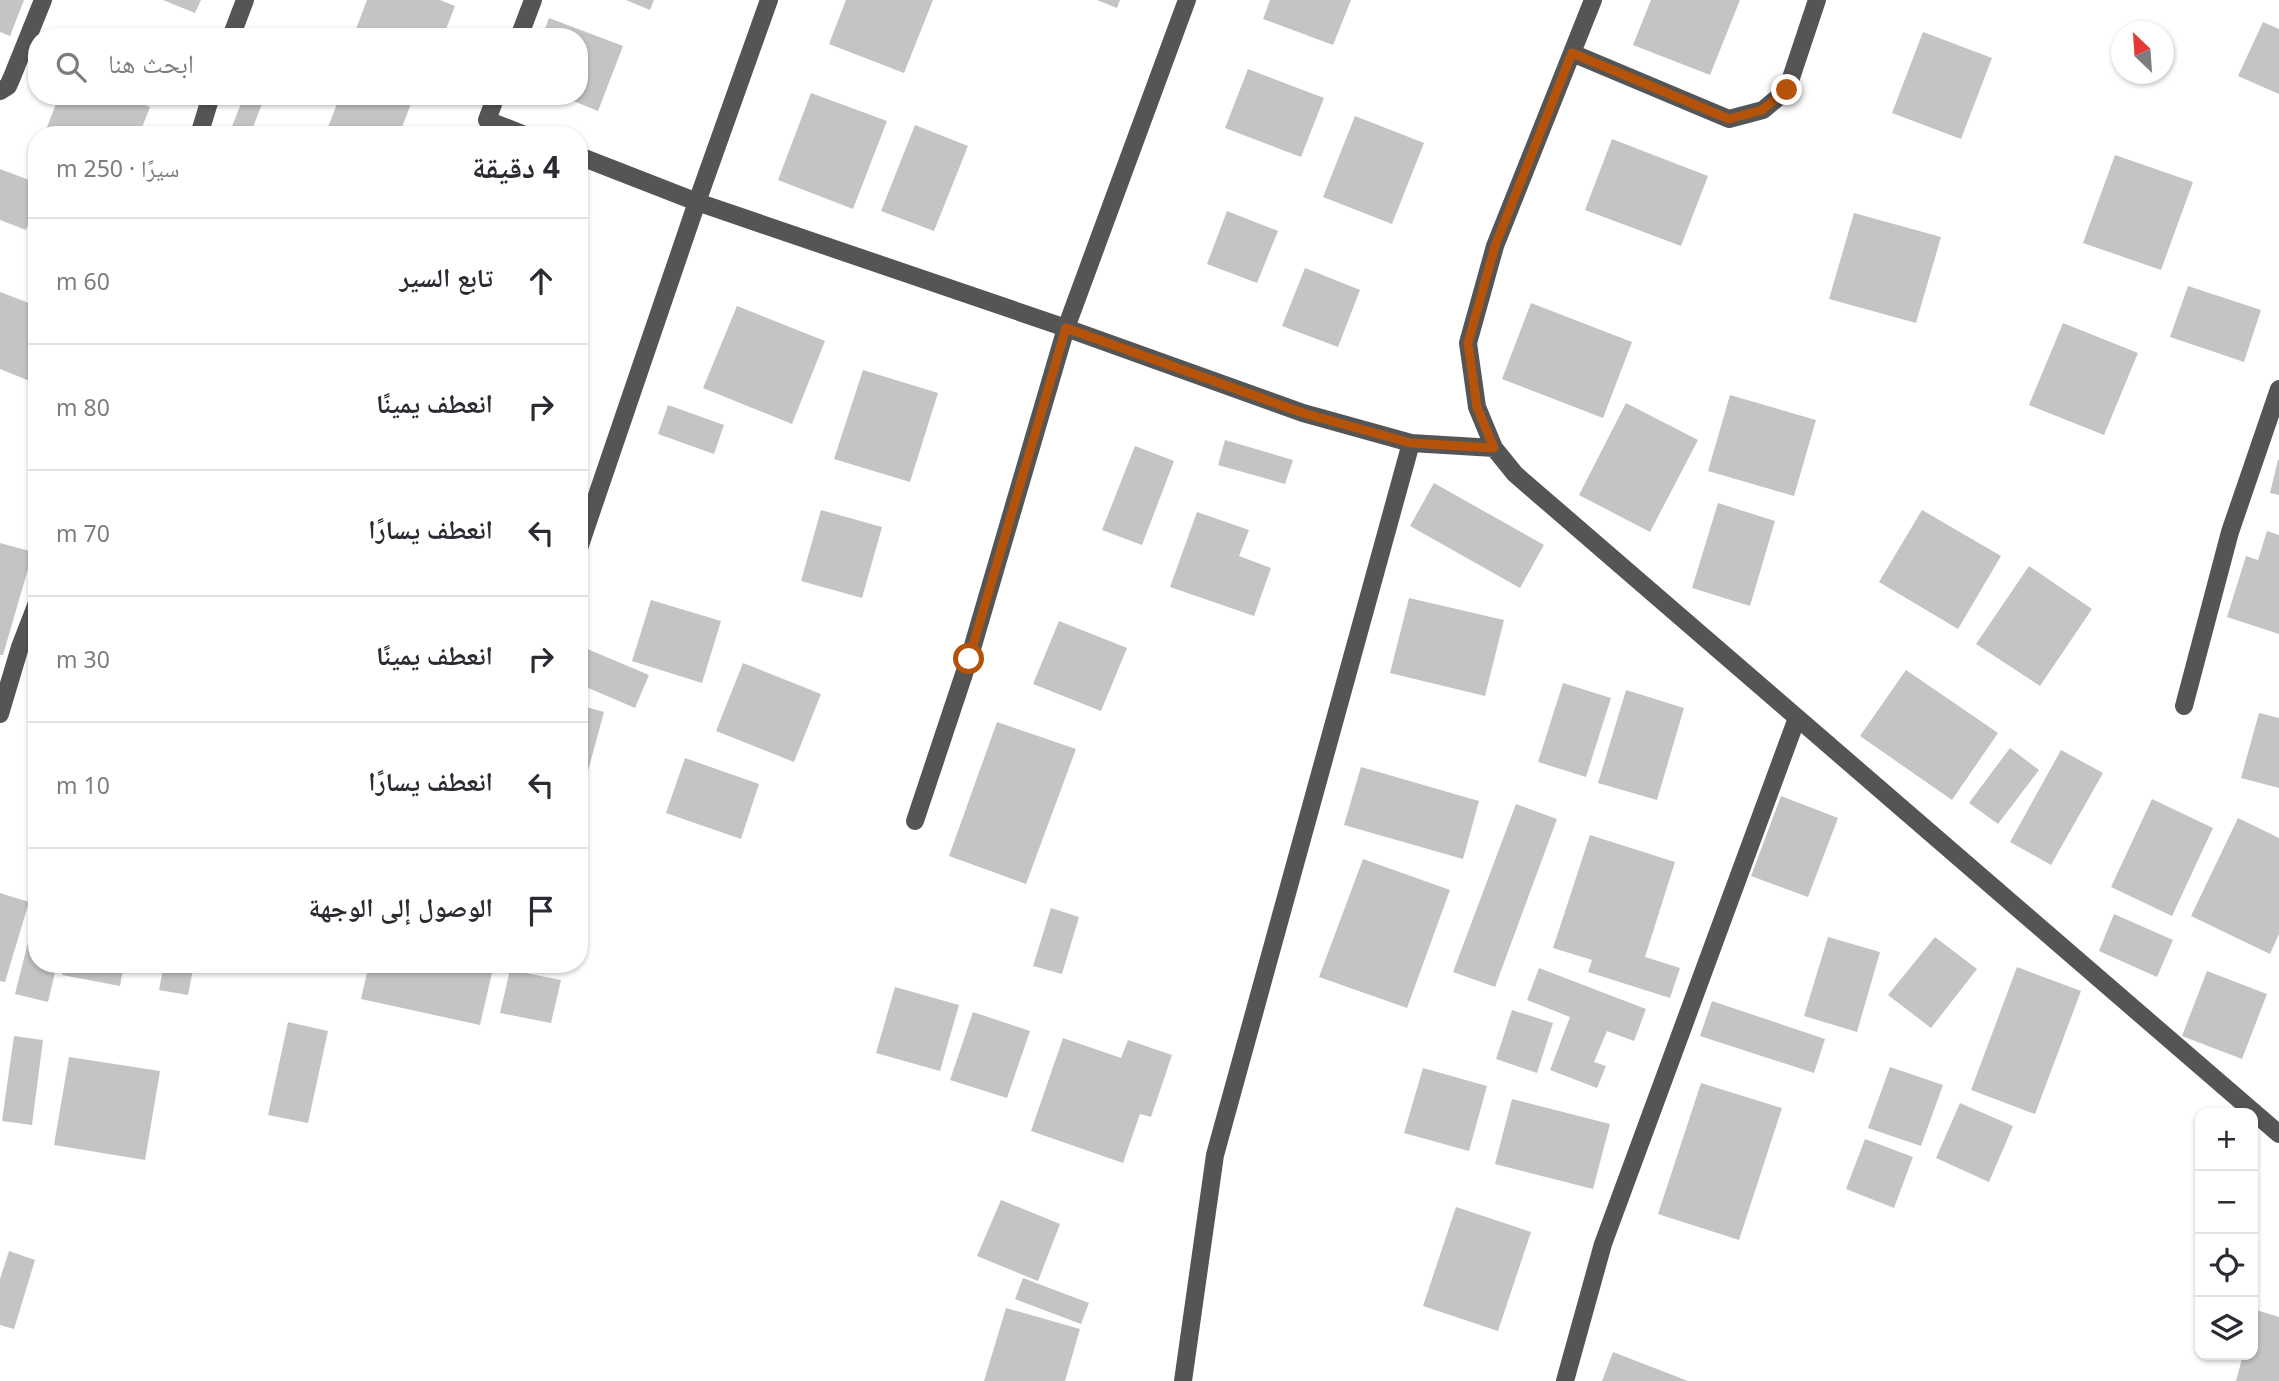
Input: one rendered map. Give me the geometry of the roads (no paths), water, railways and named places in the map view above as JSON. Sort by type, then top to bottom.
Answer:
[{"type":"street","points":[[32,28],[43,0]]},
{"type":"street","points":[[235,28],[245,0]]},
{"type":"street","points":[[522,28],[533,0]]},
{"type":"street","points":[[588,522],[769,0]]},
{"type":"street","points":[[915,821],[969,659],[1066,328],[1187,0]]},
{"type":"street","points":[[1593,0],[1495,246],[1468,343],[1477,407],[1494,448],[1515,474],[2279,1134]]},
{"type":"street","points":[[1572,53],[1729,119],[1762,110],[1787,90],[1817,0]]},
{"type":"street","points":[[0,91],[8,86],[28,37]]},
{"type":"street","points":[[202,126],[208,105]]},
{"type":"street","points":[[485,126],[493,105]]},
{"type":"street","points":[[588,160],[697,202],[1066,328],[1303,413],[1411,443],[1494,448]]},
{"type":"street","points":[[2184,706],[2230,532],[2279,389]]},
{"type":"street","points":[[1184,1381],[1215,1155],[1411,443]]},
{"type":"street","points":[[0,714],[28,626]]},
{"type":"street","points":[[1565,1381],[1603,1244],[1797,718]]}]
